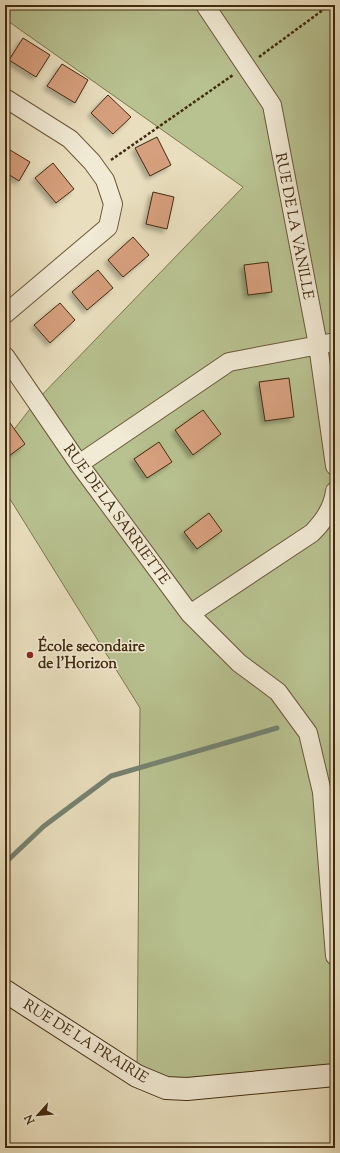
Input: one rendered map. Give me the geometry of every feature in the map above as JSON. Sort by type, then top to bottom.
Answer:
[{"type":"street","name":"RUE DE LA VANILLE","points":[[204,5],[272,105],[318,345],[335,466]]},
{"type":"street","points":[[5,98],[70,139],[105,180],[113,204],[108,226],[5,314]]},
{"type":"street","points":[[79,464],[229,362],[335,342]]},
{"type":"street","name":"RUE DE LA SARRIETTE","points":[[5,356],[79,464],[190,614],[239,663],[278,692],[308,733],[322,792],[335,956]]},
{"type":"street","points":[[190,614],[312,533],[325,520],[334,498],[335,491]]},
{"type":"street","name":"RUE DE LA PRAIRIE","points":[[5,991],[137,1076],[166,1088],[187,1090],[335,1075]]},
{"type":"path","points":[[97,169],[246,66],[327,7]]},
{"type":"green space","points":[[5,5],[335,5],[335,1075],[187,1089],[137,1076],[140,708],[5,491],[5,441],[37,400],[243,187],[5,19]]},
{"type":"building","points":[[23,38],[50,55],[36,77],[9,60]]},
{"type":"building","points":[[62,64],[88,80],[75,103],[47,86]]},
{"type":"building","points":[[108,95],[131,117],[113,134],[91,113]]},
{"type":"building","points":[[157,137],[171,165],[150,176],[135,148]]},
{"type":"building","points":[[5,147],[30,162],[19,181],[5,172]]},
{"type":"building","points":[[53,163],[74,189],[56,203],[35,178]]},
{"type":"building","points":[[153,192],[174,197],[167,229],[146,224]]},
{"type":"building","points":[[133,237],[149,255],[123,277],[108,260]]},
{"type":"building","points":[[268,262],[272,292],[248,295],[244,265]]},
{"type":"building","points":[[98,270],[113,288],[87,310],[72,292]]},
{"type":"building","points":[[60,303],[75,320],[50,343],[34,325]]},
{"type":"building","points":[[289,378],[294,417],[265,421],[259,382]]},
{"type":"building","points":[[203,410],[221,434],[193,455],[175,430]]},
{"type":"building","points":[[5,416],[25,444],[5,459]]},
{"type":"building","points":[[159,442],[172,462],[147,478],[134,459]]},
{"type":"building","points":[[209,513],[222,531],[197,549],[184,532]]},
{"type":"waterway","points":[[5,863],[44,826],[111,776],[277,728]]},
{"type":"place","name":"École secondaire de l'Horizon","points":[[30,655]]}]
